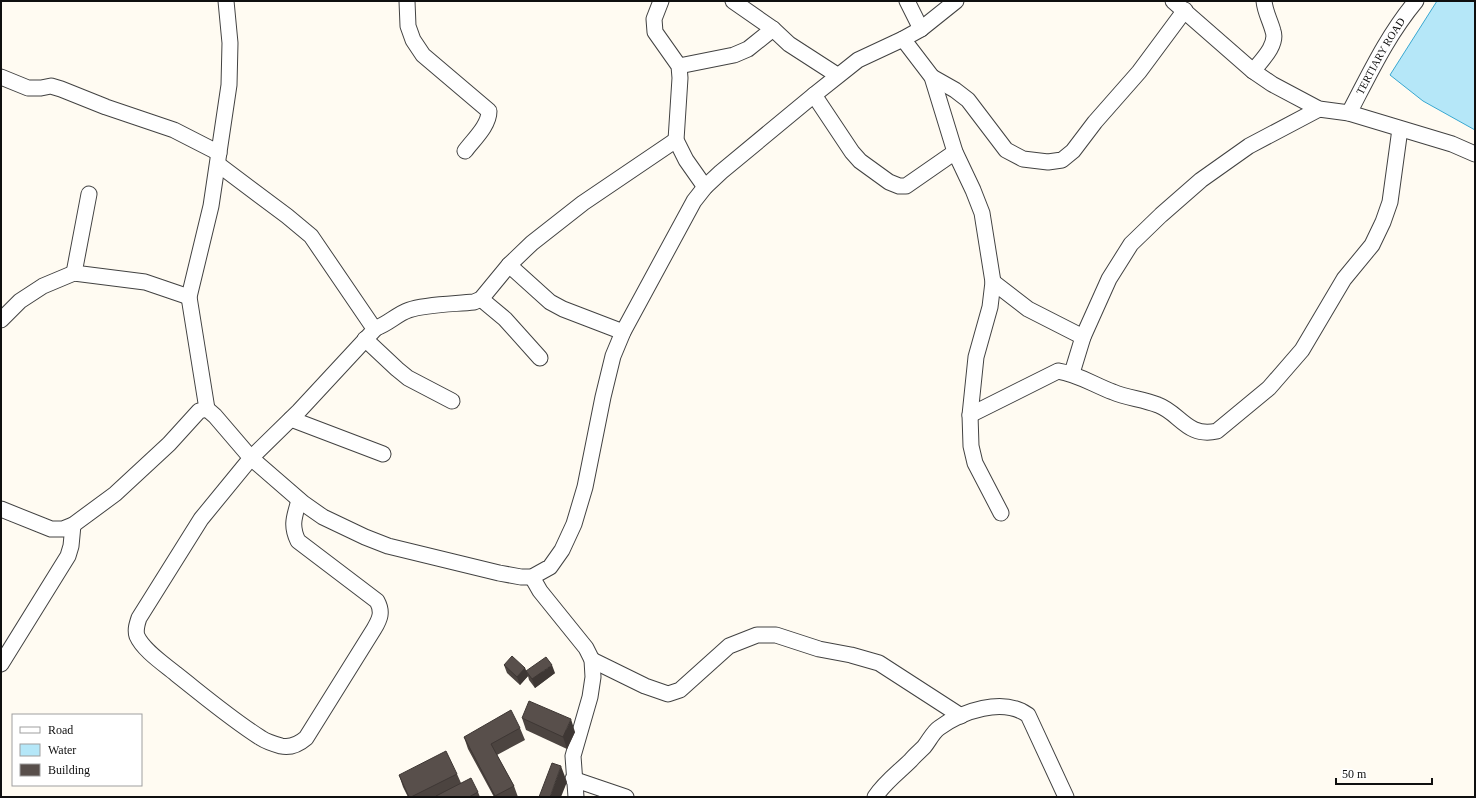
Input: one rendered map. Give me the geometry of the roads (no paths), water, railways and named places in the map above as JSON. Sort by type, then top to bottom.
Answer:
[{"type":"street","points":[[226,1],[230,43],[229,85],[211,206],[189,297],[207,409],[215,416],[251,458],[299,500],[323,517],[388,546],[499,573],[522,577],[532,577],[550,567],[562,550],[574,524],[585,487],[603,397],[613,356],[623,332],[694,201],[705,187],[721,172],[837,76],[858,60],[921,29],[956,1]]},
{"type":"street","points":[[407,1],[408,26],[413,40],[423,55],[489,111],[489,117],[486,123],[465,151]]},
{"type":"street","points":[[661,1],[654,19],[655,32],[679,66],[680,78],[676,140],[686,160],[705,187]]},
{"type":"street","points":[[733,1],[772,29],[789,44],[837,76]]},
{"type":"street","points":[[907,1],[921,29]]},
{"type":"street","points":[[1173,1],[1253,71],[1272,84],[1319,109],[1348,113],[1452,144],[1475,154]]},
{"type":"street","points":[[1253,71],[1272,44],[1274,38],[1274,32],[1265,12],[1264,1]]},
{"type":"street","name":"TERTIARY ROAD","points":[[1348,113],[1384,44],[1416,1]]},
{"type":"street","points":[[932,77],[955,90],[968,100],[1006,150],[1023,160],[1048,162],[1062,160],[1073,152],[1095,122],[1139,72],[1185,10]]},
{"type":"street","points":[[679,66],[734,55],[748,49],[772,29]]},
{"type":"street","points":[[903,39],[932,77],[954,152],[973,190],[982,213],[993,282],[990,307],[976,357],[970,415],[971,446],[975,463],[1001,513]]},
{"type":"street","points":[[1,77],[28,88],[51,86],[61,89],[106,107],[174,130],[219,159],[310,236],[371,324],[376,328]]},
{"type":"street","points":[[814,94],[852,152],[860,161],[889,182],[899,186],[906,186],[954,152]]},
{"type":"street","points":[[1072,373],[1083,337],[1109,280],[1131,244],[1201,180],[1249,146],[1319,109]]},
{"type":"street","points":[[970,415],[1058,371],[1072,373],[1115,393],[1159,405],[1180,421],[1200,432],[1208,433],[1217,431],[1270,388],[1302,350],[1344,279],[1372,245],[1383,222],[1390,202],[1400,129]]},
{"type":"street","points":[[299,500],[293,524],[293,531],[298,541],[377,601],[381,609],[379,620],[374,629],[306,738],[297,744],[283,746],[271,743],[262,738],[218,708],[154,656],[137,635],[136,627],[139,618],[201,519],[251,458],[291,419],[376,328],[382,326],[406,311],[417,307],[474,302],[481,299],[509,265],[532,243],[583,203],[676,140]]},
{"type":"street","points":[[74,273],[89,194]]},
{"type":"street","points":[[509,265],[550,302],[562,309],[623,332]]},
{"type":"street","points":[[1,320],[20,301],[43,286],[74,273],[145,282],[189,297]]},
{"type":"street","points":[[993,282],[1028,309],[1083,337]]},
{"type":"street","points":[[481,299],[505,319],[540,358]]},
{"type":"street","points":[[365,339],[396,369],[408,378],[452,401]]},
{"type":"street","points":[[1,509],[50,529],[63,529],[73,525],[115,494],[169,444],[199,411],[207,409]]},
{"type":"street","points":[[291,419],[383,454]]},
{"type":"street","points":[[1,664],[68,556],[71,546],[73,525]]},
{"type":"street","points":[[532,577],[544,596],[586,648],[592,660],[590,697],[573,756],[573,779],[577,794],[576,797]]},
{"type":"street","points":[[592,660],[645,686],[668,694],[680,690],[729,646],[756,634],[776,635],[819,649],[851,655],[879,663],[961,716]]},
{"type":"street","points":[[875,797],[894,775],[923,748],[938,728],[977,709],[1000,707],[1021,710],[1028,715],[1066,797]]},
{"type":"street","points":[[573,779],[626,797]]},
{"type":"water","points":[[1437,1],[1475,1],[1475,130],[1423,101],[1390,75]]}]
